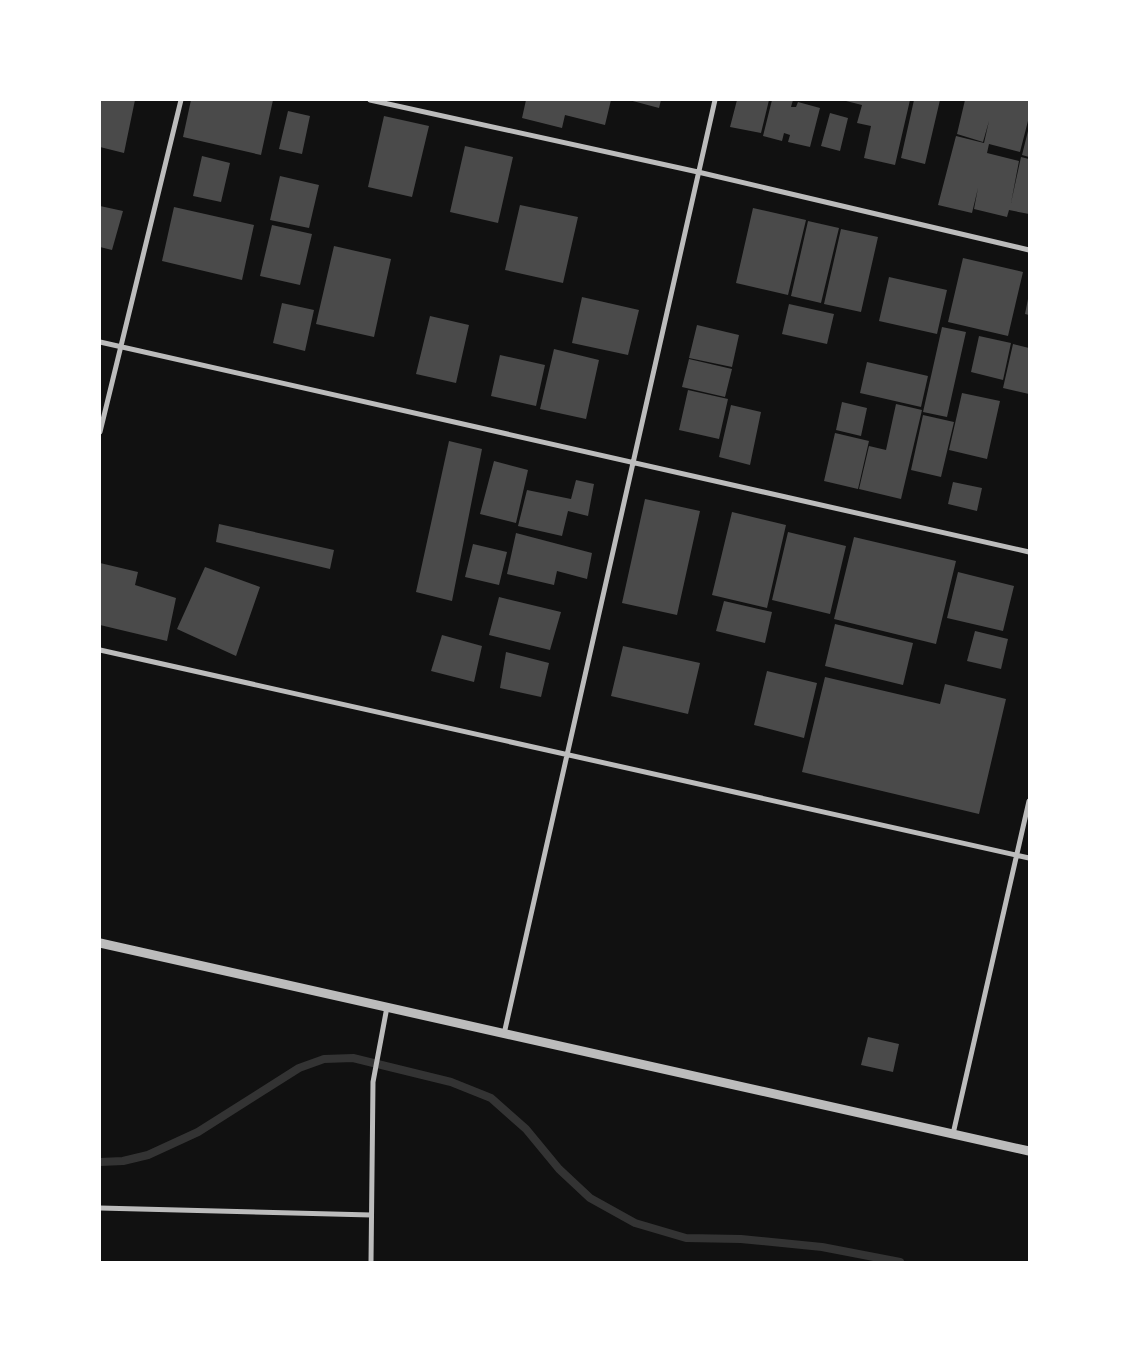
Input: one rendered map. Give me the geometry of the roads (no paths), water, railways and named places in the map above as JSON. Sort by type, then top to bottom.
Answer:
[{"type":"street","points":[[100,432],[181,100]]},
{"type":"street","points":[[370,100],[698,172],[1029,250]]},
{"type":"street","points":[[504,1034],[715,100]]},
{"type":"street","points":[[100,342],[1029,552]]},
{"type":"street","points":[[100,650],[567,753],[1029,858]]},
{"type":"street","points":[[953,1134],[1029,801]]},
{"type":"street","points":[[100,943],[1029,1151]]},
{"type":"street","points":[[371,1262],[373,1082],[387,1008]]},
{"type":"street","points":[[100,1208],[371,1215]]},
{"type":"waterway","points":[[100,1162],[123,1161],[148,1155],[198,1132],[299,1068],[324,1059],[353,1058],[451,1082],[491,1098],[526,1129],[559,1169],[590,1198],[635,1223],[686,1238],[741,1239],[822,1247],[900,1262]]}]
